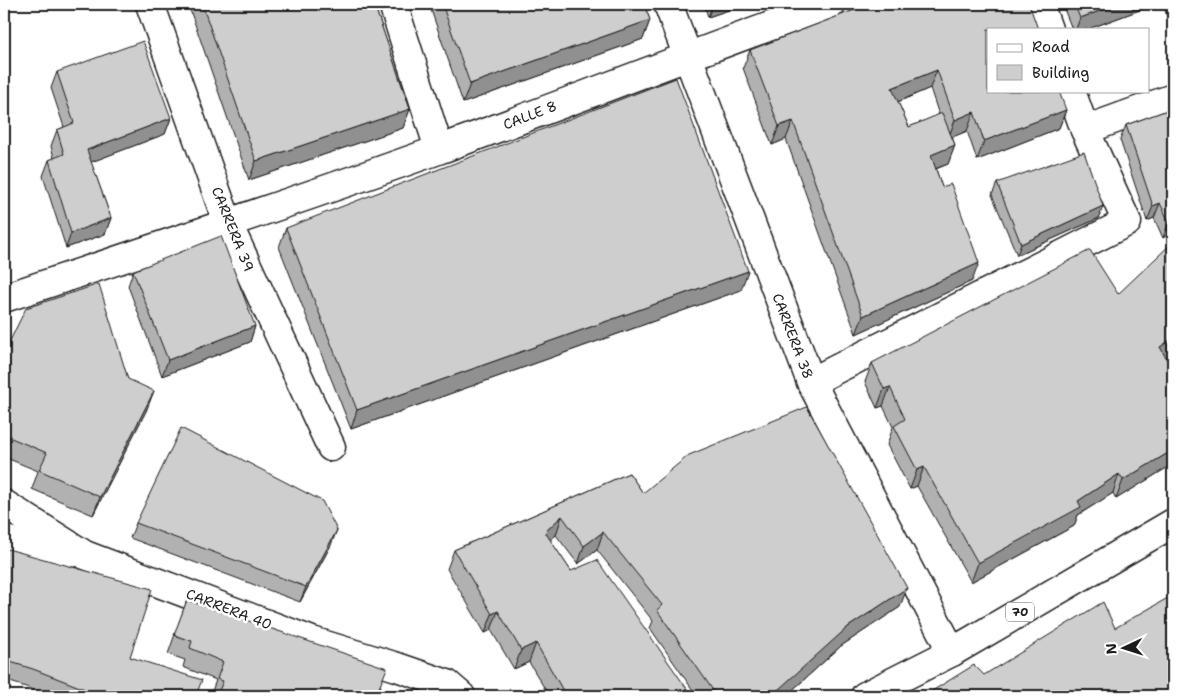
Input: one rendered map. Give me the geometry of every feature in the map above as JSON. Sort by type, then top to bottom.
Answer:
[{"type":"street","name":"CARRERA 39","points":[[150,4],[228,224],[331,447]]},
{"type":"street","points":[[393,4],[439,149]]},
{"type":"street","name":"CARRERA 38","points":[[668,4],[810,382],[952,652]]},
{"type":"street","name":"CALLE 8","points":[[4,298],[228,224],[439,149],[686,56],[831,4]]},
{"type":"street","points":[[1039,4],[1048,28]]},
{"type":"street","points":[[810,382],[1127,222],[1085,130],[1071,92]]},
{"type":"street","points":[[1085,130],[1173,98]]},
{"type":"street","name":"CARRERA 40","points":[[4,504],[85,555],[312,641],[397,666],[447,684],[461,696]]},
{"type":"street","name":"70","points":[[865,696],[952,652],[1173,522]]},
{"type":"street","points":[[4,540],[85,555]]},
{"type":"building","points":[[202,4],[374,4],[410,109],[256,161]]},
{"type":"building","points":[[442,4],[644,4],[650,20],[470,84]]},
{"type":"building","points":[[870,4],[1029,4],[1038,28],[987,28],[987,92],[1059,92],[1066,110],[984,141],[974,112],[955,120],[937,70],[892,88],[909,127],[942,113],[955,145],[931,155],[942,187],[951,184],[979,263],[863,316],[793,121],[779,126],[750,50]]},
{"type":"building","points":[[1074,4],[1119,4],[1080,18]]},
{"type":"building","points":[[143,41],[171,118],[87,150],[111,218],[71,233],[49,160],[64,154],[57,130],[74,123],[57,72]]},
{"type":"building","points":[[676,78],[748,271],[357,410],[286,228]]},
{"type":"building","points":[[1173,108],[1173,219],[1169,222],[1160,203],[1153,206],[1126,125]]},
{"type":"building","points":[[1084,152],[1103,206],[1021,244],[997,183]]},
{"type":"building","points":[[221,236],[255,326],[168,360],[133,271]]},
{"type":"building","points":[[1173,242],[1173,338],[1160,347],[1173,371],[1173,450],[1123,480],[1119,474],[1078,501],[1081,507],[978,563],[924,467],[917,470],[894,426],[905,419],[890,387],[884,389],[872,363],[1090,250],[1118,294]]},
{"type":"building","points":[[99,284],[128,379],[154,391],[100,497],[39,470],[47,453],[4,435],[4,353],[26,308]]},
{"type":"building","points":[[807,407],[907,588],[848,627],[779,689],[766,696],[717,696],[657,610],[662,605],[603,532],[584,546],[562,516],[545,532],[571,571],[597,560],[692,696],[566,696],[536,643],[521,650],[498,611],[492,614],[454,550],[629,473],[643,493],[689,455]]},
{"type":"building","points":[[181,428],[322,501],[337,530],[306,587],[136,523]]},
{"type":"building","points":[[4,548],[152,589],[130,657],[202,680],[198,690],[217,696],[103,696],[4,660]]},
{"type":"building","points":[[1173,595],[1173,696],[924,696],[974,665],[984,675],[1103,602],[1115,628]]},
{"type":"building","points":[[187,600],[387,668],[376,696],[217,696],[223,681],[217,679],[223,662],[190,648],[192,641],[174,635]]}]
